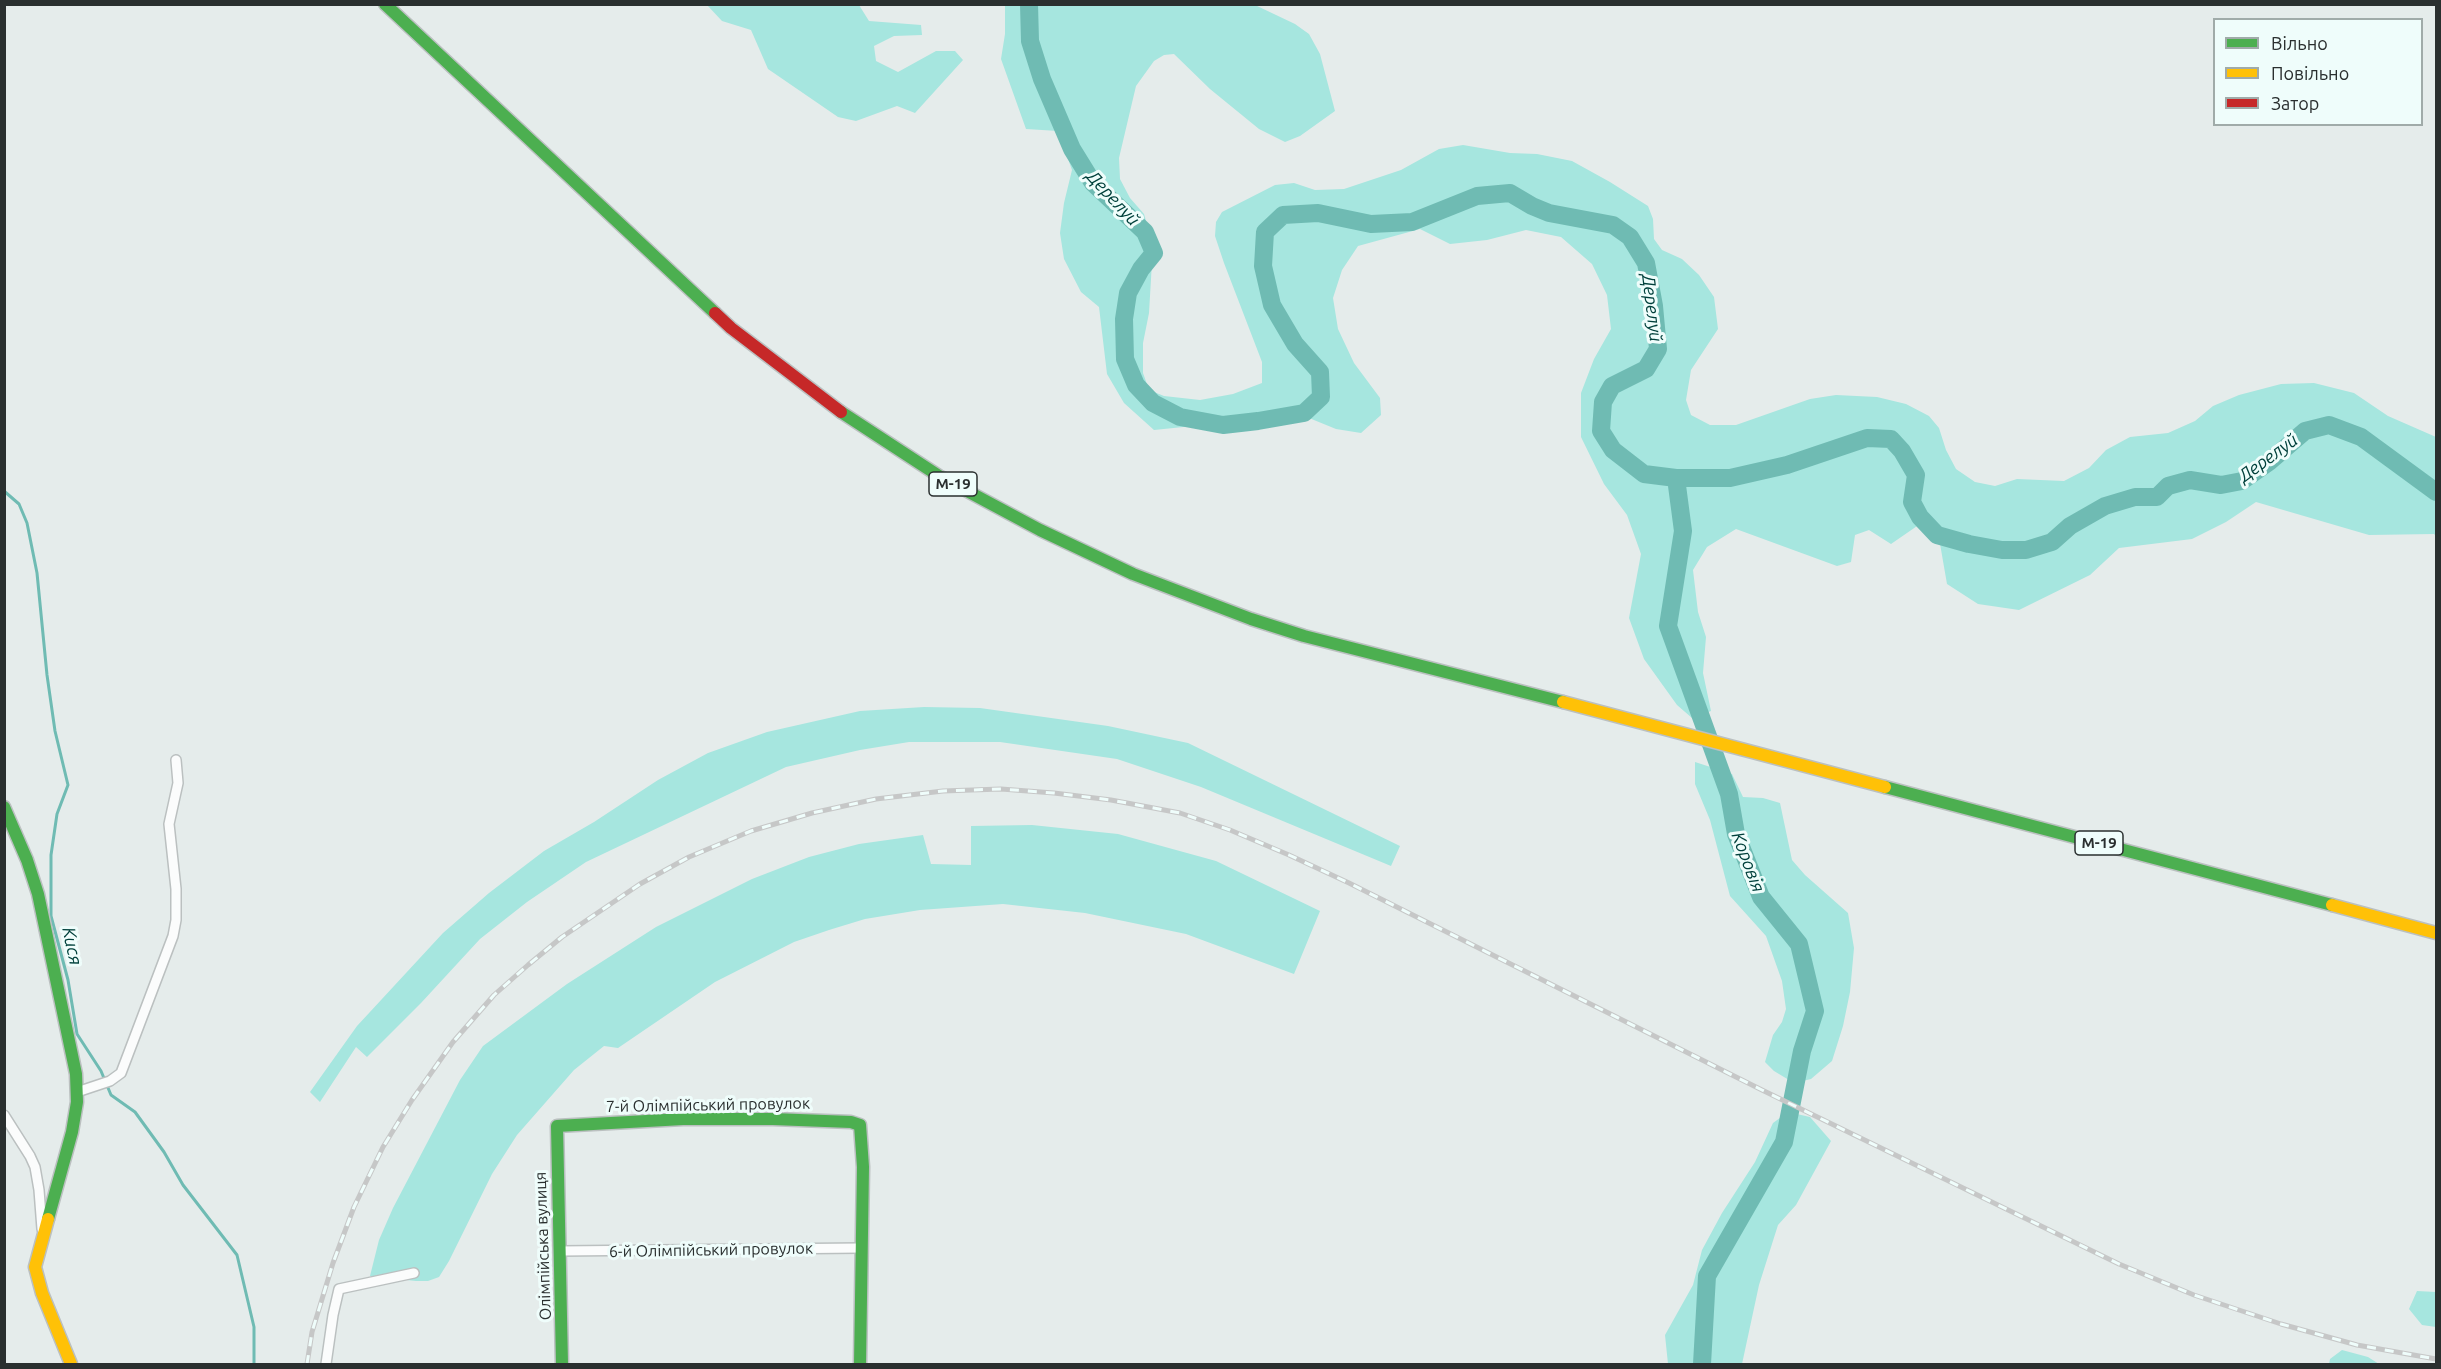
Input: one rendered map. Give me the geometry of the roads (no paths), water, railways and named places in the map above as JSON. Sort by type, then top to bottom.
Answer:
[{"type":"main road","name":"М-19","points":[[385,4],[732,328],[847,416],[939,476],[1093,556],[1133,574],[1251,619],[1357,650],[1655,726],[2436,933]]},
{"type":"main road","points":[[4,807],[27,860],[38,894],[73,1060],[77,1092],[76,1112],[68,1153],[36,1261],[35,1273],[71,1365]]},
{"type":"main road","name":"7-й Олімпійський провулок","points":[[557,1126],[683,1119],[773,1119],[851,1122],[860,1125],[863,1167],[861,1248]]},
{"type":"main road","name":"Олімпійська вулиця","points":[[557,1126],[562,1365]]},
{"type":"main road","points":[[860,1365],[861,1248]]},
{"type":"street","points":[[77,1092],[106,1083],[122,1073],[175,928],[176,889],[169,819],[178,783],[176,760]]},
{"type":"street","points":[[4,1115],[30,1156],[39,1190],[43,1240]]},
{"type":"street","name":"6-й Олімпійський провулок","points":[[560,1251],[861,1248]]},
{"type":"street","points":[[326,1365],[339,1289],[414,1273]]},
{"type":"waterway","name":"Дерелуй","points":[[1029,4],[1030,41],[1042,79],[1072,149],[1093,183],[1145,232],[1154,253],[1141,269],[1128,293],[1124,319],[1125,359],[1136,385],[1153,403],[1180,417],[1223,425],[1258,421],[1304,413],[1321,397],[1320,372],[1295,344],[1272,305],[1263,266],[1265,232],[1283,215],[1318,213],[1371,224],[1412,222],[1477,196],[1510,193],[1549,213],[1613,225],[1630,237],[1646,263],[1654,306],[1658,349],[1646,369],[1612,386],[1603,402],[1601,431],[1613,450],[1644,474],[1676,478],[1730,478],[1787,465],[1867,438],[1891,439],[1902,451],[1916,475],[1912,502],[1920,517],[1937,535],[2002,550],[2026,550],[2052,542],[2070,526],[2105,506],[2135,497],[2157,497],[2168,486],[2190,480],[2221,485],[2242,481],[2269,462],[2305,431],[2329,425],[2361,437],[2436,492]]},
{"type":"waterway","name":"Коровія","points":[[1676,478],[1683,531],[1668,626],[1729,794],[1736,834],[1761,897],[1799,944],[1815,1011],[1802,1051],[1784,1142],[1707,1276],[1702,1364]]},
{"type":"waterway","name":"Кися","points":[[4,491],[19,504],[27,523],[37,573],[55,731],[68,785],[57,814],[51,855],[51,916],[68,980],[77,1034],[101,1071],[111,1095],[135,1112],[164,1152],[183,1185],[237,1255],[254,1327],[254,1364]]},
{"type":"railway","points":[[307,1364],[312,1332],[333,1263],[354,1207],[383,1147],[412,1100],[453,1042],[494,995],[528,965],[562,937],[640,884],[689,857],[751,831],[812,813],[876,799],[943,791],[1001,789],[1111,800],[1180,813],[1230,830],[1349,883],[1762,1090],[2119,1264],[2194,1295],[2281,1324],[2357,1345],[2436,1359]]}]
